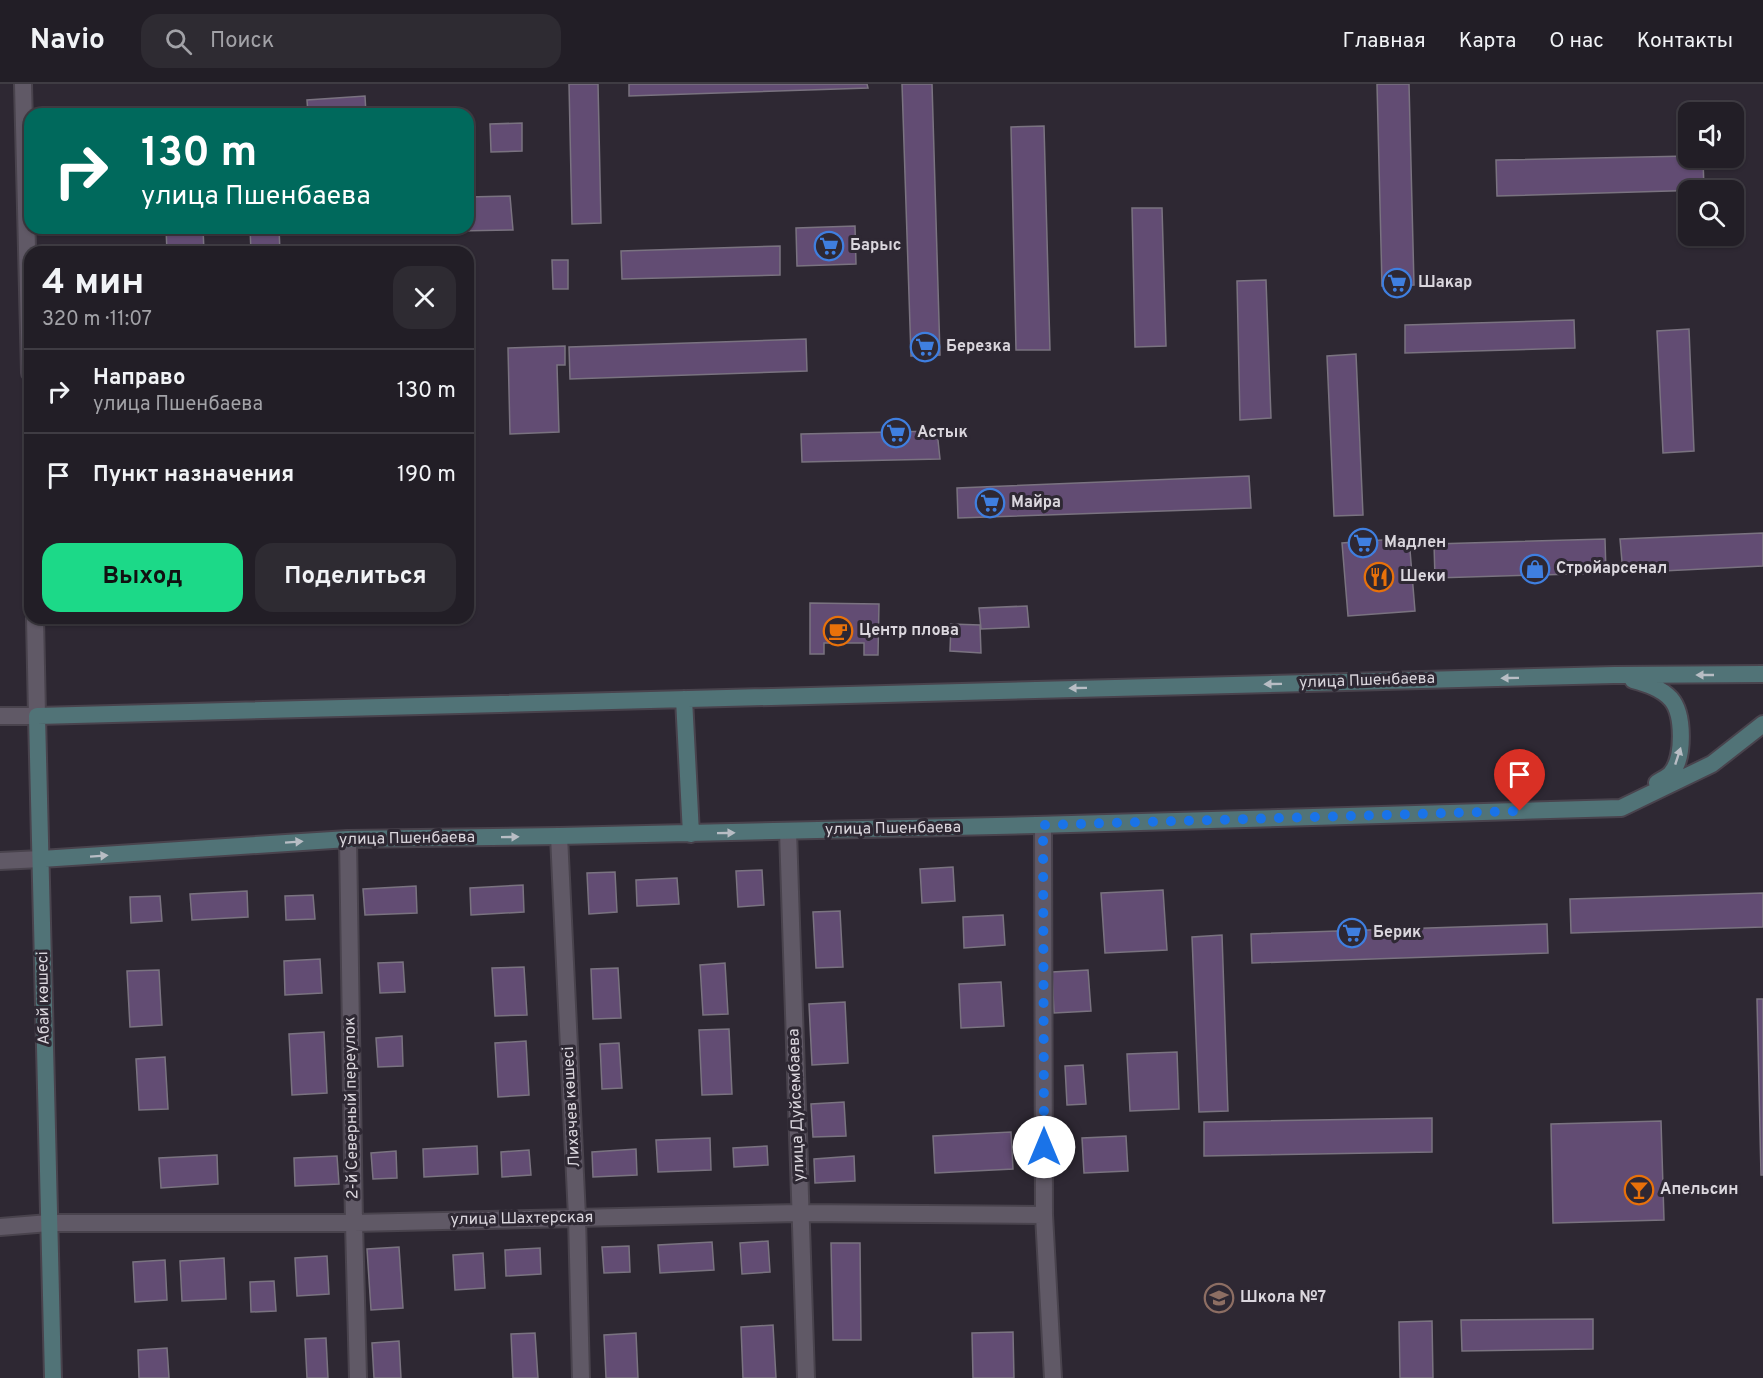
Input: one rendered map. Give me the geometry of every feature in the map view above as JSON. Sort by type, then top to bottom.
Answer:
[{"type":"main road","name":"улица Пшенбаева","points":[[37,716],[1614,675],[1763,674]]},
{"type":"main road","points":[[1614,675],[1652,685],[1672,700],[1680,722],[1681,748],[1672,772],[1621,808]]},
{"type":"main road","points":[[684,699],[691,834]]},
{"type":"main road","name":"Абай көшесі","points":[[37,716],[53,1378]]},
{"type":"main road","name":"улица Пшенбаева","points":[[41,860],[348,839],[691,834],[1621,808],[1712,764],[1763,724]]},
{"type":"street","points":[[23,84],[24,125]]},
{"type":"street","name":"Абай көшесі","points":[[35,624],[37,716]]},
{"type":"street","name":"улица Пшенбаева","points":[[0,716],[37,716]]},
{"type":"street","points":[[1043,825],[1044,1215],[1053,1378]]},
{"type":"street","name":"улица Дуйсембаева","points":[[788,831],[806,1378]]},
{"type":"street","name":"Лихачев көшесі","points":[[559,837],[577,1217],[581,1378]]},
{"type":"street","name":"2-й Северный переулок","points":[[348,839],[358,1378]]},
{"type":"street","name":"улица Пшенбаева","points":[[0,861],[41,860]]},
{"type":"street","name":"улица Шахтерская","points":[[0,1227],[49,1223],[354,1223],[800,1213],[1044,1215]]},
{"type":"building","points":[[569,84],[598,84],[601,223],[572,224]]},
{"type":"building","points":[[629,84],[867,84],[868,88],[629,96]]},
{"type":"building","points":[[902,84],[932,84],[940,355],[911,356]]},
{"type":"building","points":[[1377,84],[1409,84],[1414,285],[1382,286]]},
{"type":"building","points":[[365,96],[366,108],[308,108],[307,100]]},
{"type":"building","points":[[522,123],[522,151],[491,152],[490,124]]},
{"type":"building","points":[[1044,126],[1050,350],[1016,350],[1011,127]]},
{"type":"building","points":[[1678,156],[1678,168],[1703,168],[1704,180],[1678,180],[1678,191],[1497,196],[1496,160]]},
{"type":"building","points":[[510,196],[513,230],[474,231],[474,197]]},
{"type":"building","points":[[1132,208],[1162,208],[1166,346],[1135,347]]},
{"type":"building","points":[[855,226],[856,264],[797,266],[796,228]]},
{"type":"building","points":[[166,234],[203,234],[204,246],[167,246]]},
{"type":"building","points":[[250,234],[279,234],[280,246],[251,246]]},
{"type":"building","points":[[780,246],[780,275],[622,279],[621,251]]},
{"type":"building","points":[[552,260],[568,260],[568,289],[553,289]]},
{"type":"building","points":[[1266,280],[1271,418],[1240,420],[1237,281]]},
{"type":"building","points":[[1574,320],[1575,348],[1405,353],[1405,325]]},
{"type":"building","points":[[1689,329],[1694,451],[1663,453],[1657,331]]},
{"type":"building","points":[[806,339],[807,371],[570,379],[569,347]]},
{"type":"building","points":[[565,346],[565,365],[557,365],[559,432],[510,434],[508,348]]},
{"type":"building","points":[[1356,354],[1363,515],[1334,516],[1327,356]]},
{"type":"building","points":[[937,431],[940,459],[802,462],[801,434]]},
{"type":"building","points":[[1249,476],[1251,508],[958,518],[957,488]]},
{"type":"building","points":[[1763,533],[1763,566],[1623,573],[1620,539]]},
{"type":"building","name":"Шеки","points":[[1409,538],[1415,611],[1348,616],[1342,543]]},
{"type":"building","points":[[1605,539],[1606,573],[1435,578],[1434,544]]},
{"type":"building","points":[[810,603],[879,604],[878,655],[864,655],[864,643],[824,643],[824,654],[810,654]]},
{"type":"building","points":[[1027,606],[1029,627],[981,629],[979,608]]},
{"type":"building","points":[[951,624],[980,625],[981,653],[950,651]]},
{"type":"building","points":[[953,867],[955,901],[922,903],[920,869]]},
{"type":"building","points":[[762,870],[764,905],[738,907],[736,871]]},
{"type":"building","points":[[615,872],[617,912],[589,914],[587,873]]},
{"type":"building","points":[[677,878],[679,904],[637,906],[636,880]]},
{"type":"building","points":[[523,885],[524,912],[471,915],[470,888]]},
{"type":"building","points":[[416,886],[417,913],[365,915],[363,889]]},
{"type":"building","points":[[1163,890],[1167,950],[1105,953],[1101,893]]},
{"type":"building","points":[[247,891],[248,917],[192,920],[190,894]]},
{"type":"building","points":[[1763,893],[1763,927],[1571,933],[1570,899]]},
{"type":"building","points":[[313,895],[315,919],[286,920],[285,896]]},
{"type":"building","points":[[160,896],[162,921],[131,923],[130,897]]},
{"type":"building","points":[[840,911],[843,967],[816,968],[813,912]]},
{"type":"building","points":[[1003,915],[1005,945],[964,948],[963,917]]},
{"type":"building","points":[[1547,924],[1548,953],[1252,963],[1251,934]]},
{"type":"building","points":[[1222,935],[1228,1111],[1199,1112],[1192,937]]},
{"type":"building","points":[[320,959],[322,993],[285,995],[284,961]]},
{"type":"building","points":[[403,962],[405,992],[380,993],[378,963]]},
{"type":"building","points":[[725,963],[728,1014],[703,1015],[700,965]]},
{"type":"building","points":[[524,967],[527,1015],[495,1016],[492,968]]},
{"type":"building","points":[[618,968],[621,1018],[593,1019],[591,969]]},
{"type":"building","points":[[159,970],[162,1025],[130,1027],[127,971]]},
{"type":"building","points":[[1088,970],[1091,1011],[1054,1013],[1052,972]]},
{"type":"building","points":[[1001,982],[1004,1026],[961,1028],[959,984]]},
{"type":"building","points":[[1757,999],[1763,999],[1763,1175],[1761,1175]]},
{"type":"building","points":[[845,1002],[848,1063],[812,1065],[809,1004]]},
{"type":"building","points":[[729,1029],[732,1094],[702,1095],[699,1030]]},
{"type":"building","points":[[324,1032],[327,1093],[292,1095],[289,1034]]},
{"type":"building","points":[[402,1036],[403,1066],[378,1067],[376,1038]]},
{"type":"building","points":[[526,1041],[529,1095],[498,1097],[495,1043]]},
{"type":"building","points":[[619,1043],[622,1088],[602,1089],[600,1044]]},
{"type":"building","points":[[1177,1052],[1179,1109],[1130,1111],[1127,1054]]},
{"type":"building","points":[[165,1057],[168,1109],[139,1110],[136,1059]]},
{"type":"building","points":[[1083,1065],[1086,1104],[1067,1105],[1065,1066]]},
{"type":"building","points":[[844,1102],[846,1136],[813,1137],[811,1104]]},
{"type":"building","points":[[1432,1118],[1432,1152],[1204,1156],[1204,1122]]},
{"type":"building","points":[[1661,1121],[1664,1220],[1553,1223],[1551,1124]]},
{"type":"building","points":[[1011,1132],[1013,1169],[935,1173],[933,1136]]},
{"type":"building","points":[[1126,1136],[1128,1171],[1084,1173],[1082,1138]]},
{"type":"building","points":[[710,1138],[711,1170],[658,1172],[656,1140]]},
{"type":"building","points":[[477,1146],[478,1174],[424,1177],[423,1149]]},
{"type":"building","points":[[767,1146],[768,1165],[734,1167],[733,1148]]},
{"type":"building","points":[[636,1149],[637,1175],[593,1177],[592,1152]]},
{"type":"building","points":[[529,1150],[531,1175],[502,1177],[501,1152]]},
{"type":"building","points":[[396,1151],[397,1178],[373,1179],[371,1153]]},
{"type":"building","points":[[217,1155],[218,1184],[161,1188],[159,1158]]},
{"type":"building","points":[[337,1156],[339,1184],[295,1186],[294,1158]]},
{"type":"building","points":[[854,1156],[855,1181],[815,1183],[814,1159]]},
{"type":"building","points":[[768,1241],[770,1272],[742,1274],[740,1243]]},
{"type":"building","points":[[712,1242],[714,1270],[660,1273],[658,1245]]},
{"type":"building","points":[[831,1243],[860,1243],[861,1340],[833,1340]]},
{"type":"building","points":[[629,1246],[630,1272],[604,1273],[602,1247]]},
{"type":"building","points":[[399,1247],[403,1308],[371,1310],[367,1249]]},
{"type":"building","points":[[540,1248],[541,1274],[506,1276],[505,1250]]},
{"type":"building","points":[[483,1253],[485,1288],[455,1290],[453,1255]]},
{"type":"building","points":[[327,1256],[329,1294],[297,1296],[295,1258]]},
{"type":"building","points":[[224,1258],[226,1299],[182,1301],[180,1261]]},
{"type":"building","points":[[165,1260],[167,1300],[135,1302],[133,1262]]},
{"type":"building","points":[[274,1281],[276,1311],[251,1312],[250,1282]]},
{"type":"building","points":[[1593,1319],[1593,1349],[1462,1351],[1461,1320]]},
{"type":"building","points":[[1432,1321],[1433,1378],[1400,1378],[1399,1322]]},
{"type":"building","points":[[773,1325],[776,1378],[743,1378],[741,1327]]},
{"type":"building","points":[[1013,1332],[1014,1378],[973,1378],[972,1333]]},
{"type":"building","points":[[535,1333],[538,1378],[513,1378],[511,1334]]},
{"type":"building","points":[[636,1333],[638,1378],[606,1378],[604,1335]]},
{"type":"building","points":[[326,1338],[328,1378],[307,1378],[305,1339]]},
{"type":"building","points":[[399,1341],[401,1378],[374,1378],[372,1343]]},
{"type":"building","points":[[167,1348],[169,1378],[139,1378],[138,1350]]},
{"type":"place","name":"Барыс","points":[[829,246]]},
{"type":"place","name":"Шакар","points":[[1397,283]]},
{"type":"place","name":"Березка","points":[[925,347]]},
{"type":"place","name":"Астык","points":[[896,433]]},
{"type":"place","name":"Майра","points":[[990,503]]},
{"type":"place","name":"Мадлен","points":[[1363,543]]},
{"type":"place","name":"Стройарсенал","points":[[1535,569]]},
{"type":"place","name":"Шеки","points":[[1379,577]]},
{"type":"place","name":"Центр плова","points":[[838,631]]},
{"type":"place","name":"Берик","points":[[1352,933]]},
{"type":"place","name":"Апельсин","points":[[1639,1190]]},
{"type":"place","name":"Школа №7","points":[[1219,1298]]},
{"type":"route","points":[[1044,1147],[1043,825],[1520,811]]}]
